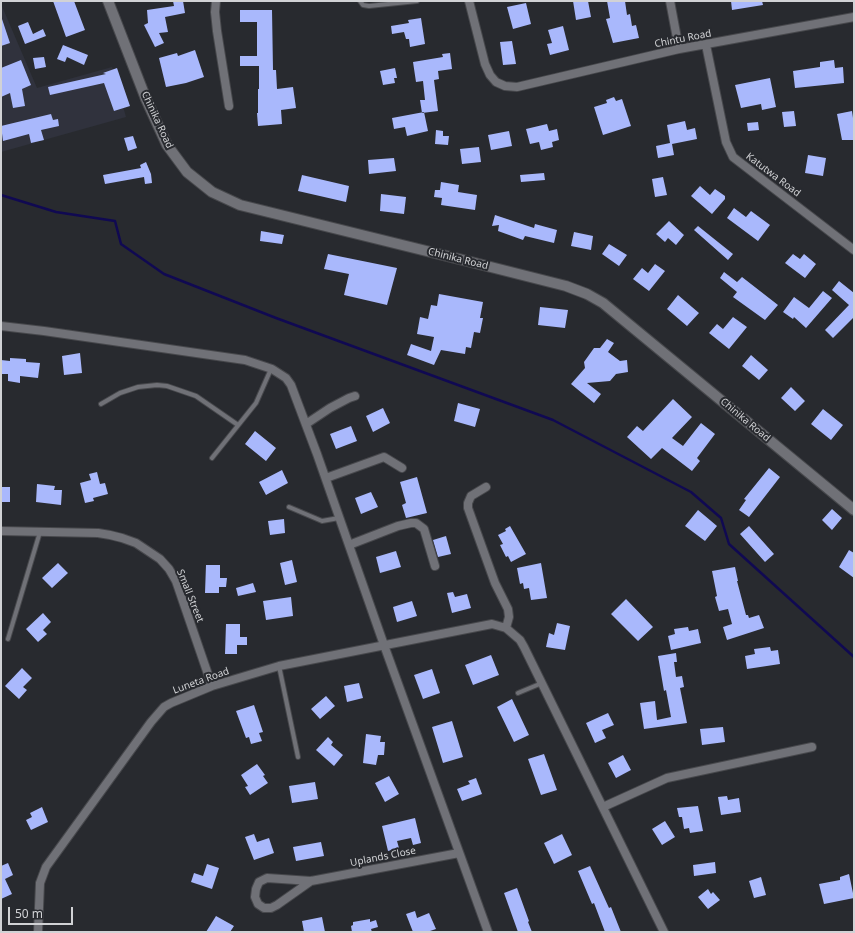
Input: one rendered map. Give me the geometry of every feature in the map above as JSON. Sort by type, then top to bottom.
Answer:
[{"type":"main road","name":"Chinika Road","points":[[108,1],[146,99],[167,145],[187,172],[212,192],[240,205],[566,286],[587,294],[609,308],[854,510]]},
{"type":"street","points":[[216,1],[215,12],[217,31],[229,106]]},
{"type":"street","name":"Chintu Road","points":[[469,1],[485,64],[490,75],[496,82],[505,86],[517,87],[679,49],[854,17]]},
{"type":"street","points":[[670,1],[679,49]]},
{"type":"street","name":"Katutwa Road","points":[[706,45],[726,142],[733,157],[854,250]]},
{"type":"street","points":[[1,326],[245,360],[272,369],[286,378],[306,424],[326,478],[384,645],[488,932]]},
{"type":"street","points":[[306,424],[330,408],[355,396]]},
{"type":"street","points":[[326,478],[384,457],[402,468]]},
{"type":"street","points":[[486,487],[471,496],[468,503],[468,508],[495,583],[508,609],[509,617],[506,628],[513,633],[522,644],[664,932]]},
{"type":"street","points":[[349,545],[398,526],[416,523],[424,529],[434,566]]},
{"type":"street","name":"Small Street","points":[[1,531],[98,533],[122,538],[136,543],[160,559],[169,569],[176,581],[212,686]]},
{"type":"street","name":"Luneta Road","points":[[38,932],[40,887],[42,874],[46,867],[157,714],[171,702],[212,686],[279,666],[484,626],[499,625],[506,628]]},
{"type":"street","points":[[603,807],[667,778],[812,747]]},
{"type":"street","name":"Uplands Close","points":[[311,881],[271,908],[264,908],[258,904],[255,897],[259,882],[267,878],[311,881],[459,853]]},
{"type":"lane","points":[[360,1],[363,5],[369,6],[417,1]]},
{"type":"lane","points":[[212,458],[259,398],[272,369]]},
{"type":"lane","points":[[101,404],[120,393],[138,387],[157,385],[166,386],[176,388],[196,396],[238,425]]},
{"type":"lane","points":[[289,507],[322,521],[340,518]]},
{"type":"lane","points":[[8,639],[41,532]]},
{"type":"lane","points":[[279,666],[298,757]]},
{"type":"lane","points":[[518,692],[542,683]]},
{"type":"shaded area","points":[[1,4],[37,88],[112,67],[126,117],[1,152]]},
{"type":"building","points":[[53,1],[74,1],[85,30],[66,37]]},
{"type":"building","points":[[173,1],[183,1],[185,13],[165,17],[168,32],[159,33],[164,43],[155,47],[144,25],[148,23],[147,10],[174,6]]},
{"type":"building","points":[[573,1],[588,1],[591,17],[576,20]]},
{"type":"building","points":[[607,1],[625,1],[627,15],[630,14],[632,26],[636,25],[639,38],[613,43],[606,19],[610,18]]},
{"type":"building","points":[[731,1],[762,1],[763,5],[732,10]]},
{"type":"building","points":[[526,3],[531,24],[513,29],[507,7]]},
{"type":"building","points":[[240,10],[272,10],[273,70],[276,70],[277,89],[293,87],[296,108],[281,110],[282,124],[258,126],[257,113],[259,66],[240,66],[240,56],[257,56],[257,22],[240,22]]},
{"type":"building","points":[[421,18],[425,44],[410,47],[409,39],[406,39],[404,32],[392,34],[391,26],[409,23],[408,20]]},
{"type":"building","points":[[1,19],[10,43],[1,46]]},
{"type":"building","points":[[28,22],[33,34],[43,29],[46,36],[25,44],[18,26]]},
{"type":"building","points":[[563,26],[569,50],[550,55],[547,44],[552,43],[548,30]]},
{"type":"building","points":[[512,41],[516,64],[503,65],[500,42]]},
{"type":"building","points":[[63,45],[88,55],[84,65],[67,57],[65,62],[57,59]]},
{"type":"building","points":[[195,50],[204,77],[186,83],[166,87],[159,58],[177,53],[178,56]]},
{"type":"building","points":[[450,53],[452,69],[438,71],[439,79],[434,80],[438,111],[422,113],[420,100],[425,100],[423,81],[416,82],[413,62],[443,57],[442,54]]},
{"type":"building","points":[[44,57],[46,67],[35,69],[33,58]]},
{"type":"building","points":[[21,60],[31,85],[22,89],[25,106],[13,108],[10,93],[1,97],[1,68]]},
{"type":"building","points":[[834,60],[835,68],[843,67],[844,83],[795,88],[793,71],[820,67],[820,62]]},
{"type":"building","points":[[117,68],[130,106],[114,111],[104,83],[50,95],[48,87],[106,74],[103,73]]},
{"type":"building","points":[[395,68],[397,78],[394,78],[395,83],[383,85],[380,71]]},
{"type":"building","points":[[770,78],[776,107],[762,110],[761,104],[741,108],[735,85]]},
{"type":"building","points":[[614,97],[616,101],[622,99],[631,126],[603,135],[594,107],[607,103],[606,100]]},
{"type":"building","points":[[794,111],[796,126],[784,127],[782,112]]},
{"type":"building","points":[[852,111],[854,140],[842,140],[837,114]]},
{"type":"building","points":[[424,112],[428,131],[407,136],[405,127],[394,129],[392,118]]},
{"type":"building","points":[[51,114],[53,120],[58,119],[59,126],[41,130],[44,140],[31,143],[29,134],[3,141],[1,126]]},
{"type":"building","points":[[685,121],[687,130],[695,128],[697,139],[672,144],[674,155],[658,158],[656,146],[670,143],[667,125]]},
{"type":"building","points":[[758,122],[759,130],[748,131],[747,123]]},
{"type":"building","points":[[547,124],[549,131],[557,129],[559,140],[552,142],[553,147],[541,150],[539,142],[530,144],[526,129]]},
{"type":"building","points":[[436,130],[443,131],[443,136],[449,136],[448,145],[435,144]]},
{"type":"building","points":[[509,131],[512,146],[491,150],[488,135]]},
{"type":"building","points":[[133,136],[137,148],[128,151],[124,138]]},
{"type":"building","points":[[479,147],[481,162],[462,164],[460,149]]},
{"type":"building","points":[[808,155],[826,158],[823,176],[805,173]]},
{"type":"building","points":[[394,158],[396,171],[369,174],[368,160]]},
{"type":"building","points":[[146,162],[151,174],[152,183],[145,184],[144,177],[105,184],[103,175],[141,168],[140,165]]},
{"type":"building","points":[[544,173],[545,180],[521,182],[520,175]]},
{"type":"building","points":[[302,175],[349,186],[346,202],[298,191]]},
{"type":"building","points":[[663,177],[667,195],[655,197],[652,179]]},
{"type":"building","points":[[441,182],[459,185],[458,192],[477,195],[475,210],[441,205],[442,198],[434,197],[435,190],[440,190]]},
{"type":"building","points":[[700,186],[710,195],[715,189],[725,196],[725,199],[712,214],[691,196]]},
{"type":"building","points":[[381,194],[406,197],[404,214],[380,211]]},
{"type":"building","points":[[734,208],[746,217],[751,211],[770,225],[758,241],[727,218]]},
{"type":"building","points":[[495,215],[534,228],[535,224],[557,230],[554,243],[525,236],[523,240],[498,231],[499,225],[492,226]]},
{"type":"building","points":[[669,221],[684,235],[676,245],[668,238],[665,242],[656,234]]},
{"type":"building","points":[[698,226],[733,254],[728,260],[694,230]]},
{"type":"building","points":[[261,231],[284,235],[282,244],[260,241]]},
{"type":"building","points":[[574,232],[593,236],[591,250],[571,246]]},
{"type":"building","points":[[609,244],[627,255],[619,266],[602,254]]},
{"type":"building","points":[[328,254],[397,268],[387,305],[344,295],[349,274],[324,269]]},
{"type":"building","points":[[793,254],[800,259],[804,254],[816,264],[805,278],[785,263]]},
{"type":"building","points":[[655,264],[665,271],[649,291],[633,279],[642,268],[648,273]]},
{"type":"building","points":[[724,272],[737,282],[742,277],[778,305],[765,320],[733,297],[737,292],[720,278]]},
{"type":"building","points":[[839,281],[854,293],[854,317],[833,338],[825,330],[849,305],[832,290]]},
{"type":"building","points":[[823,291],[832,298],[806,328],[794,317],[793,319],[783,312],[794,297],[809,308]]},
{"type":"building","points":[[439,294],[483,302],[480,318],[483,318],[480,333],[474,332],[471,348],[466,347],[465,354],[441,350],[434,365],[407,355],[411,344],[431,351],[434,337],[417,334],[420,317],[428,319],[431,305],[437,306]]},
{"type":"building","points":[[678,295],[699,313],[687,326],[667,309]]},
{"type":"building","points":[[540,307],[568,310],[565,328],[538,325]]},
{"type":"building","points":[[733,317],[747,327],[729,349],[709,333],[717,324],[723,329]]},
{"type":"building","points":[[607,339],[614,343],[608,352],[620,361],[627,360],[628,372],[616,374],[610,381],[587,383],[601,394],[594,403],[571,384],[585,368],[584,362],[594,348],[600,348]]},
{"type":"building","points":[[80,353],[82,373],[64,375],[62,356]]},
{"type":"building","points":[[751,355],[768,370],[759,380],[742,366]]},
{"type":"building","points":[[10,358],[26,359],[26,362],[40,363],[38,378],[20,376],[20,383],[8,381],[8,374],[1,374],[1,360],[10,361]]},
{"type":"building","points":[[791,387],[805,401],[795,411],[781,398]]},
{"type":"building","points":[[673,399],[692,417],[672,438],[683,446],[701,423],[715,434],[697,458],[700,461],[692,471],[662,448],[651,459],[627,437],[637,426],[643,431]]},
{"type":"building","points":[[458,403],[480,409],[475,427],[454,421]]},
{"type":"building","points":[[383,408],[390,423],[373,432],[366,416]]},
{"type":"building","points":[[823,409],[843,425],[831,440],[811,424]]},
{"type":"building","points":[[351,426],[357,441],[336,449],[330,434]]},
{"type":"building","points":[[255,431],[276,448],[266,461],[245,444]]},
{"type":"building","points":[[769,468],[780,477],[749,517],[739,510],[746,500],[744,499]]},
{"type":"building","points":[[282,470],[288,483],[266,495],[259,482]]},
{"type":"building","points":[[97,472],[100,484],[105,483],[108,494],[93,498],[94,501],[85,503],[80,483],[91,480],[89,474]]},
{"type":"building","points":[[417,477],[427,513],[406,518],[402,505],[406,503],[400,482]]},
{"type":"building","points":[[37,484],[55,486],[54,490],[62,490],[61,505],[36,502]]},
{"type":"building","points":[[1,487],[10,487],[10,502],[1,502]]},
{"type":"building","points":[[371,492],[378,507],[361,514],[355,498]]},
{"type":"building","points":[[832,509],[842,518],[832,530],[822,520]]},
{"type":"building","points":[[698,510],[717,526],[705,541],[685,526]]},
{"type":"building","points":[[284,519],[285,533],[270,535],[268,521]]},
{"type":"building","points":[[510,526],[526,554],[511,562],[508,556],[506,557],[500,545],[503,544],[498,535],[506,531],[505,529]]},
{"type":"building","points":[[749,526],[774,554],[765,562],[740,534]]},
{"type":"building","points":[[446,536],[451,554],[438,557],[433,540]]},
{"type":"building","points":[[849,550],[854,553],[854,578],[839,567]]},
{"type":"building","points":[[396,551],[401,567],[380,573],[376,557]]},
{"type":"building","points":[[292,560],[297,582],[285,585],[280,563]]},
{"type":"building","points":[[58,563],[68,573],[52,588],[42,578]]},
{"type":"building","points":[[541,563],[547,598],[531,600],[529,588],[524,589],[523,583],[520,584],[517,568]]},
{"type":"building","points":[[206,565],[220,565],[220,578],[227,578],[226,587],[219,587],[219,593],[205,593]]},
{"type":"building","points":[[735,567],[746,615],[748,615],[749,618],[759,615],[764,628],[727,640],[723,627],[732,624],[728,609],[719,611],[715,597],[717,596],[712,571]]},
{"type":"building","points":[[253,583],[256,592],[238,596],[236,588]]},
{"type":"building","points":[[453,592],[455,597],[467,594],[471,608],[452,613],[447,593]]},
{"type":"building","points":[[291,597],[293,616],[266,620],[263,601]]},
{"type":"building","points":[[626,599],[653,627],[638,641],[611,614]]},
{"type":"building","points":[[412,601],[417,616],[397,622],[393,607]]},
{"type":"building","points":[[43,613],[51,622],[43,630],[47,634],[38,642],[26,629]]},
{"type":"building","points":[[557,623],[570,626],[565,650],[546,647],[549,633],[554,635]]},
{"type":"building","points":[[226,624],[240,624],[240,637],[247,637],[247,645],[237,645],[237,654],[225,654]]},
{"type":"building","points":[[688,627],[689,631],[698,629],[701,643],[671,650],[668,636],[675,634],[674,629]]},
{"type":"building","points":[[770,647],[771,651],[778,650],[780,664],[747,669],[745,656],[755,654],[754,649]]},
{"type":"building","points":[[676,653],[677,662],[674,662],[676,677],[682,676],[684,687],[680,688],[687,723],[644,729],[640,703],[655,701],[657,720],[671,717],[666,690],[664,691],[658,656]]},
{"type":"building","points":[[491,655],[499,675],[473,685],[465,665]]},
{"type":"building","points":[[22,668],[32,678],[23,687],[27,690],[19,699],[5,686]]},
{"type":"building","points":[[432,669],[440,693],[423,699],[414,675]]},
{"type":"building","points":[[359,683],[363,698],[347,702],[344,686]]},
{"type":"building","points":[[326,696],[335,706],[320,719],[311,709]]},
{"type":"building","points":[[512,699],[529,735],[514,742],[497,707]]},
{"type":"building","points":[[254,705],[263,732],[259,733],[262,741],[251,744],[249,737],[246,738],[236,711]]},
{"type":"building","points":[[608,713],[614,725],[602,730],[606,738],[595,743],[586,723]]},
{"type":"building","points":[[452,721],[463,757],[443,763],[432,727]]},
{"type":"building","points":[[723,727],[725,742],[702,745],[700,729]]},
{"type":"building","points":[[366,734],[381,736],[380,742],[385,742],[384,755],[378,755],[376,765],[363,763]]},
{"type":"building","points":[[328,737],[333,742],[331,745],[343,755],[334,766],[316,750]]},
{"type":"building","points":[[544,754],[557,790],[541,795],[528,759]]},
{"type":"building","points":[[623,755],[631,770],[616,778],[608,763]]},
{"type":"building","points":[[257,764],[265,775],[263,776],[268,783],[250,795],[245,787],[248,786],[241,775]]},
{"type":"building","points":[[389,776],[399,794],[385,802],[375,783]]},
{"type":"building","points":[[476,778],[482,794],[462,801],[457,789],[470,784],[468,781]]},
{"type":"building","points":[[315,782],[318,799],[292,803],[289,786]]},
{"type":"building","points":[[727,796],[728,800],[739,798],[741,812],[721,815],[718,797]]},
{"type":"building","points":[[698,806],[703,831],[690,833],[689,828],[684,829],[682,817],[679,817],[677,808]]},
{"type":"building","points":[[42,807],[48,822],[31,830],[26,820],[32,817],[30,813]]},
{"type":"building","points":[[415,818],[421,843],[413,845],[411,838],[397,841],[399,848],[388,851],[382,826]]},
{"type":"building","points":[[665,821],[675,837],[662,845],[652,829]]},
{"type":"building","points":[[254,834],[257,842],[269,838],[274,853],[254,860],[245,837]]},
{"type":"building","points":[[562,834],[572,855],[554,864],[544,843]]},
{"type":"building","points":[[321,842],[324,856],[296,861],[293,847]]},
{"type":"building","points":[[715,862],[716,873],[694,876],[693,865]]},
{"type":"building","points":[[8,863],[13,875],[5,879],[12,894],[1,899],[1,866]]},
{"type":"building","points":[[207,864],[219,868],[212,889],[191,882],[194,873],[203,876]]},
{"type":"building","points":[[590,866],[609,908],[611,907],[621,932],[605,932],[594,903],[592,904],[578,871]]},
{"type":"building","points":[[849,874],[854,898],[824,904],[819,884],[840,880],[840,877]]},
{"type":"building","points":[[761,877],[766,895],[754,898],[749,881]]},
{"type":"building","points":[[517,888],[532,932],[518,932],[504,893]]},
{"type":"building","points":[[708,889],[711,894],[713,892],[720,900],[708,909],[698,897]]},
{"type":"building","points":[[415,911],[417,918],[429,913],[436,929],[427,932],[413,932],[406,914]]},
{"type":"building","points":[[216,916],[234,926],[230,932],[206,932]]},
{"type":"building","points":[[322,917],[325,932],[304,932],[302,921]]},
{"type":"building","points":[[370,919],[370,922],[376,920],[378,927],[371,929],[372,932],[352,932],[351,926],[353,925],[353,922]]},
{"type":"waterway","points":[[1,195],[56,212],[115,221],[121,244],[164,274],[276,318],[553,420],[691,492],[721,518],[729,544],[854,657]]}]
